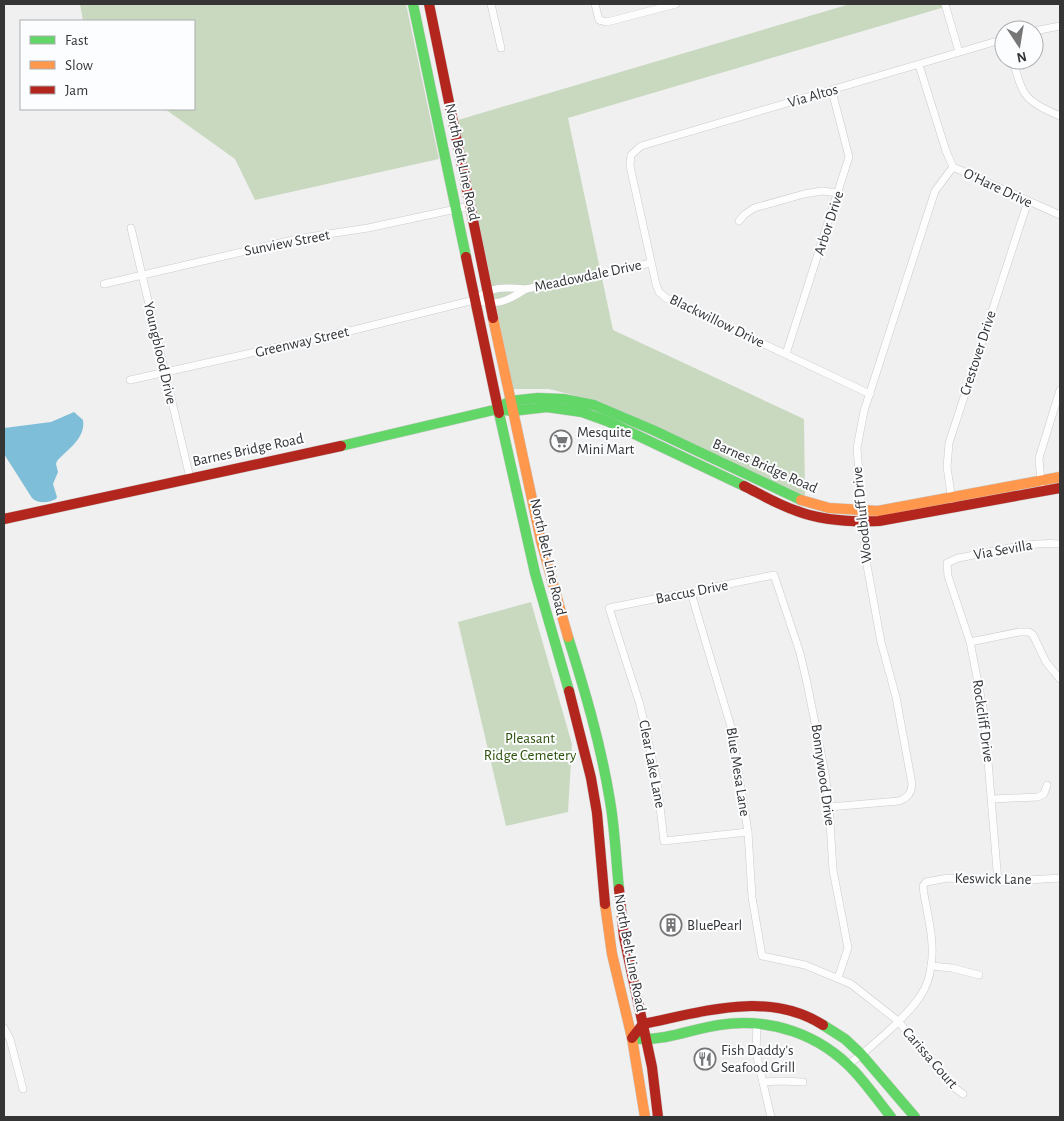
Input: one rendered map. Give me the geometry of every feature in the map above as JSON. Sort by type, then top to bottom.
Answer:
[{"type":"main road","name":"North Belt Line Road","points":[[413,4],[457,208],[474,300],[533,565],[577,718],[591,778],[597,813],[604,908],[612,954],[632,1038],[645,1117]]},
{"type":"main road","name":"North Belt Line Road","points":[[429,4],[511,406],[546,562],[592,715],[606,776],[611,804],[624,936],[643,1024],[658,1116]]},
{"type":"main road","points":[[423,52],[438,48]]},
{"type":"main road","name":"Barnes Bridge Road","points":[[4,519],[403,432],[548,398],[594,405],[653,430],[810,504],[828,508],[878,511],[953,503]]},
{"type":"main road","name":"Barnes Bridge Road","points":[[511,406],[547,407],[582,412],[607,421],[777,503],[803,514],[826,519],[863,522],[879,521],[953,503],[1042,486],[1060,477]]},
{"type":"main road","points":[[713,472],[718,462]]},
{"type":"main road","name":"Barnes Bridge Road","points":[[1042,486],[1060,488]]},
{"type":"main road","points":[[777,503],[782,492]]},
{"type":"main road","points":[[533,565],[546,562]]},
{"type":"main road","points":[[591,778],[606,776]]},
{"type":"main road","points":[[632,1038],[643,1024],[730,1006],[770,1006],[787,1010],[818,1022],[845,1039],[862,1054],[915,1117]]},
{"type":"main road","points":[[632,1038],[646,1040],[732,1022],[757,1022],[783,1027],[821,1044],[848,1065],[891,1117]]},
{"type":"main road","points":[[645,1117],[658,1116]]},
{"type":"street","points":[[491,4],[501,48]]},
{"type":"street","points":[[595,4],[599,20],[607,22],[676,4]]},
{"type":"street","points":[[946,4],[959,52]]},
{"type":"street","points":[[1044,29],[1060,26]]},
{"type":"street","name":"Via Altos","points":[[630,161],[635,150],[641,146],[994,42]]},
{"type":"street","name":"O'Hare Drive","points":[[919,65],[946,151],[953,167],[1060,216]]},
{"type":"street","points":[[1016,70],[1021,90],[1036,105],[1060,116]]},
{"type":"street","name":"Arbor Drive","points":[[786,354],[849,157],[832,90]]},
{"type":"street","name":"Blackwillow Drive","points":[[630,161],[651,263],[659,292],[666,298],[870,394]]},
{"type":"street","name":"Woodbluff Drive","points":[[829,808],[899,801],[908,797],[911,791],[912,784],[896,698],[881,642],[866,560],[857,448],[860,428],[870,394],[935,191],[953,167]]},
{"type":"street","points":[[739,221],[754,208],[804,194],[822,191],[839,193]]},
{"type":"street","name":"Crestover Drive","points":[[953,503],[947,468],[949,443],[1028,201]]},
{"type":"street","name":"Sunview Street","points":[[104,284],[302,238],[368,228],[470,206]]},
{"type":"street","name":"Youngblood Drive","points":[[131,228],[190,478]]},
{"type":"street","name":"Meadowdale Drive","points":[[474,300],[487,291],[507,287],[526,289],[651,263]]},
{"type":"street","name":"Meadowdale Drive","points":[[490,304],[510,299],[526,289]]},
{"type":"street","points":[[474,300],[490,304]]},
{"type":"street","name":"Greenway Street","points":[[130,380],[358,329],[474,300]]},
{"type":"street","points":[[1042,486],[1039,458],[1060,390]]},
{"type":"street","name":"Via Sevilla","points":[[948,563],[958,558],[1032,545],[1060,544]]},
{"type":"street","name":"Rockcliff Drive","points":[[948,563],[948,576],[970,642],[987,732],[998,882]]},
{"type":"street","name":"Bonnywood Drive","points":[[774,575],[808,683],[825,773],[833,870],[848,948],[838,978]]},
{"type":"street","name":"Baccus Drive","points":[[609,608],[774,575]]},
{"type":"street","name":"Blue Mesa Lane","points":[[691,593],[731,727],[748,832],[752,897],[762,956]]},
{"type":"street","name":"Clear Lake Lane","points":[[609,608],[640,705],[657,782],[664,841],[748,832]]},
{"type":"street","points":[[970,642],[1019,632],[1028,632],[1033,635],[1046,662],[1060,679]]},
{"type":"street","points":[[992,799],[1038,797],[1044,794],[1048,785]]},
{"type":"street","name":"Keswick Lane","points":[[931,966],[932,948],[923,886],[926,882],[948,878],[998,882],[1060,878]]},
{"type":"street","name":"Carissa Court","points":[[762,956],[806,965],[851,984],[898,1021],[951,1085],[963,1094]]},
{"type":"street","points":[[848,1065],[898,1021],[921,995],[931,966],[952,968],[979,975]]},
{"type":"street","points":[[757,1022],[756,1053],[770,1117]]},
{"type":"street","points":[[4,1028],[10,1039],[23,1089]]},
{"type":"street","points":[[763,1082],[780,1080],[803,1082]]},
{"type":"green space","points":[[80,4],[406,4],[439,159],[255,200],[235,159],[166,110],[195,110],[195,20],[83,20]]},
{"type":"green space","points":[[850,4],[955,4],[568,118],[613,330],[804,419],[805,496],[588,399],[549,389],[513,389],[458,120]]},
{"type":"green space","name":"Pleasant Ridge Cemetery","points":[[531,602],[572,744],[568,812],[506,826],[458,622]]},
{"type":"water","points":[[74,412],[83,420],[82,432],[75,443],[57,461],[58,472],[53,484],[57,497],[50,501],[37,501],[32,498],[4,454],[4,428],[51,422]]},
{"type":"traffic: fast","points":[[413,4],[466,257]]},
{"type":"traffic: fast","points":[[505,404],[510,401],[538,398],[563,399],[594,405],[653,430],[801,500]]},
{"type":"traffic: fast","points":[[341,446],[498,409],[512,411],[547,407],[582,412],[607,421],[744,486]]},
{"type":"traffic: fast","points":[[499,413],[535,573],[569,691]]},
{"type":"traffic: fast","points":[[568,637],[602,759],[613,823],[619,889]]},
{"type":"traffic: fast","points":[[640,1039],[660,1038],[719,1025],[738,1023],[775,1026],[793,1031],[810,1038],[841,1059],[860,1077],[891,1117]]},
{"type":"traffic: fast","points":[[823,1025],[845,1039],[861,1054],[915,1117]]},
{"type":"traffic: slow","points":[[493,318],[541,541],[568,637]]},
{"type":"traffic: slow","points":[[801,500],[829,508],[878,511],[1060,477]]},
{"type":"traffic: slow","points":[[605,904],[612,954],[632,1038],[645,1117]]},
{"type":"traffic: jam","points":[[429,4],[493,318]]},
{"type":"traffic: jam","points":[[466,257],[499,413]]},
{"type":"traffic: jam","points":[[4,519],[341,446]]},
{"type":"traffic: jam","points":[[744,486],[784,506],[807,514],[827,519],[858,521],[879,521],[1060,488]]},
{"type":"traffic: jam","points":[[569,691],[591,778],[597,813],[605,904]]},
{"type":"traffic: jam","points":[[619,889],[624,937],[652,1067],[658,1117]]},
{"type":"traffic: jam","points":[[632,1038],[643,1024],[688,1014],[734,1007],[780,1008],[802,1014],[823,1025]]},
{"type":"place","name":"Mesquite Mini Mart","points":[[561,441]]},
{"type":"place","name":"BluePearl","points":[[671,925]]},
{"type":"place","name":"Fish Daddy's Seafood Grill","points":[[705,1059]]}]
